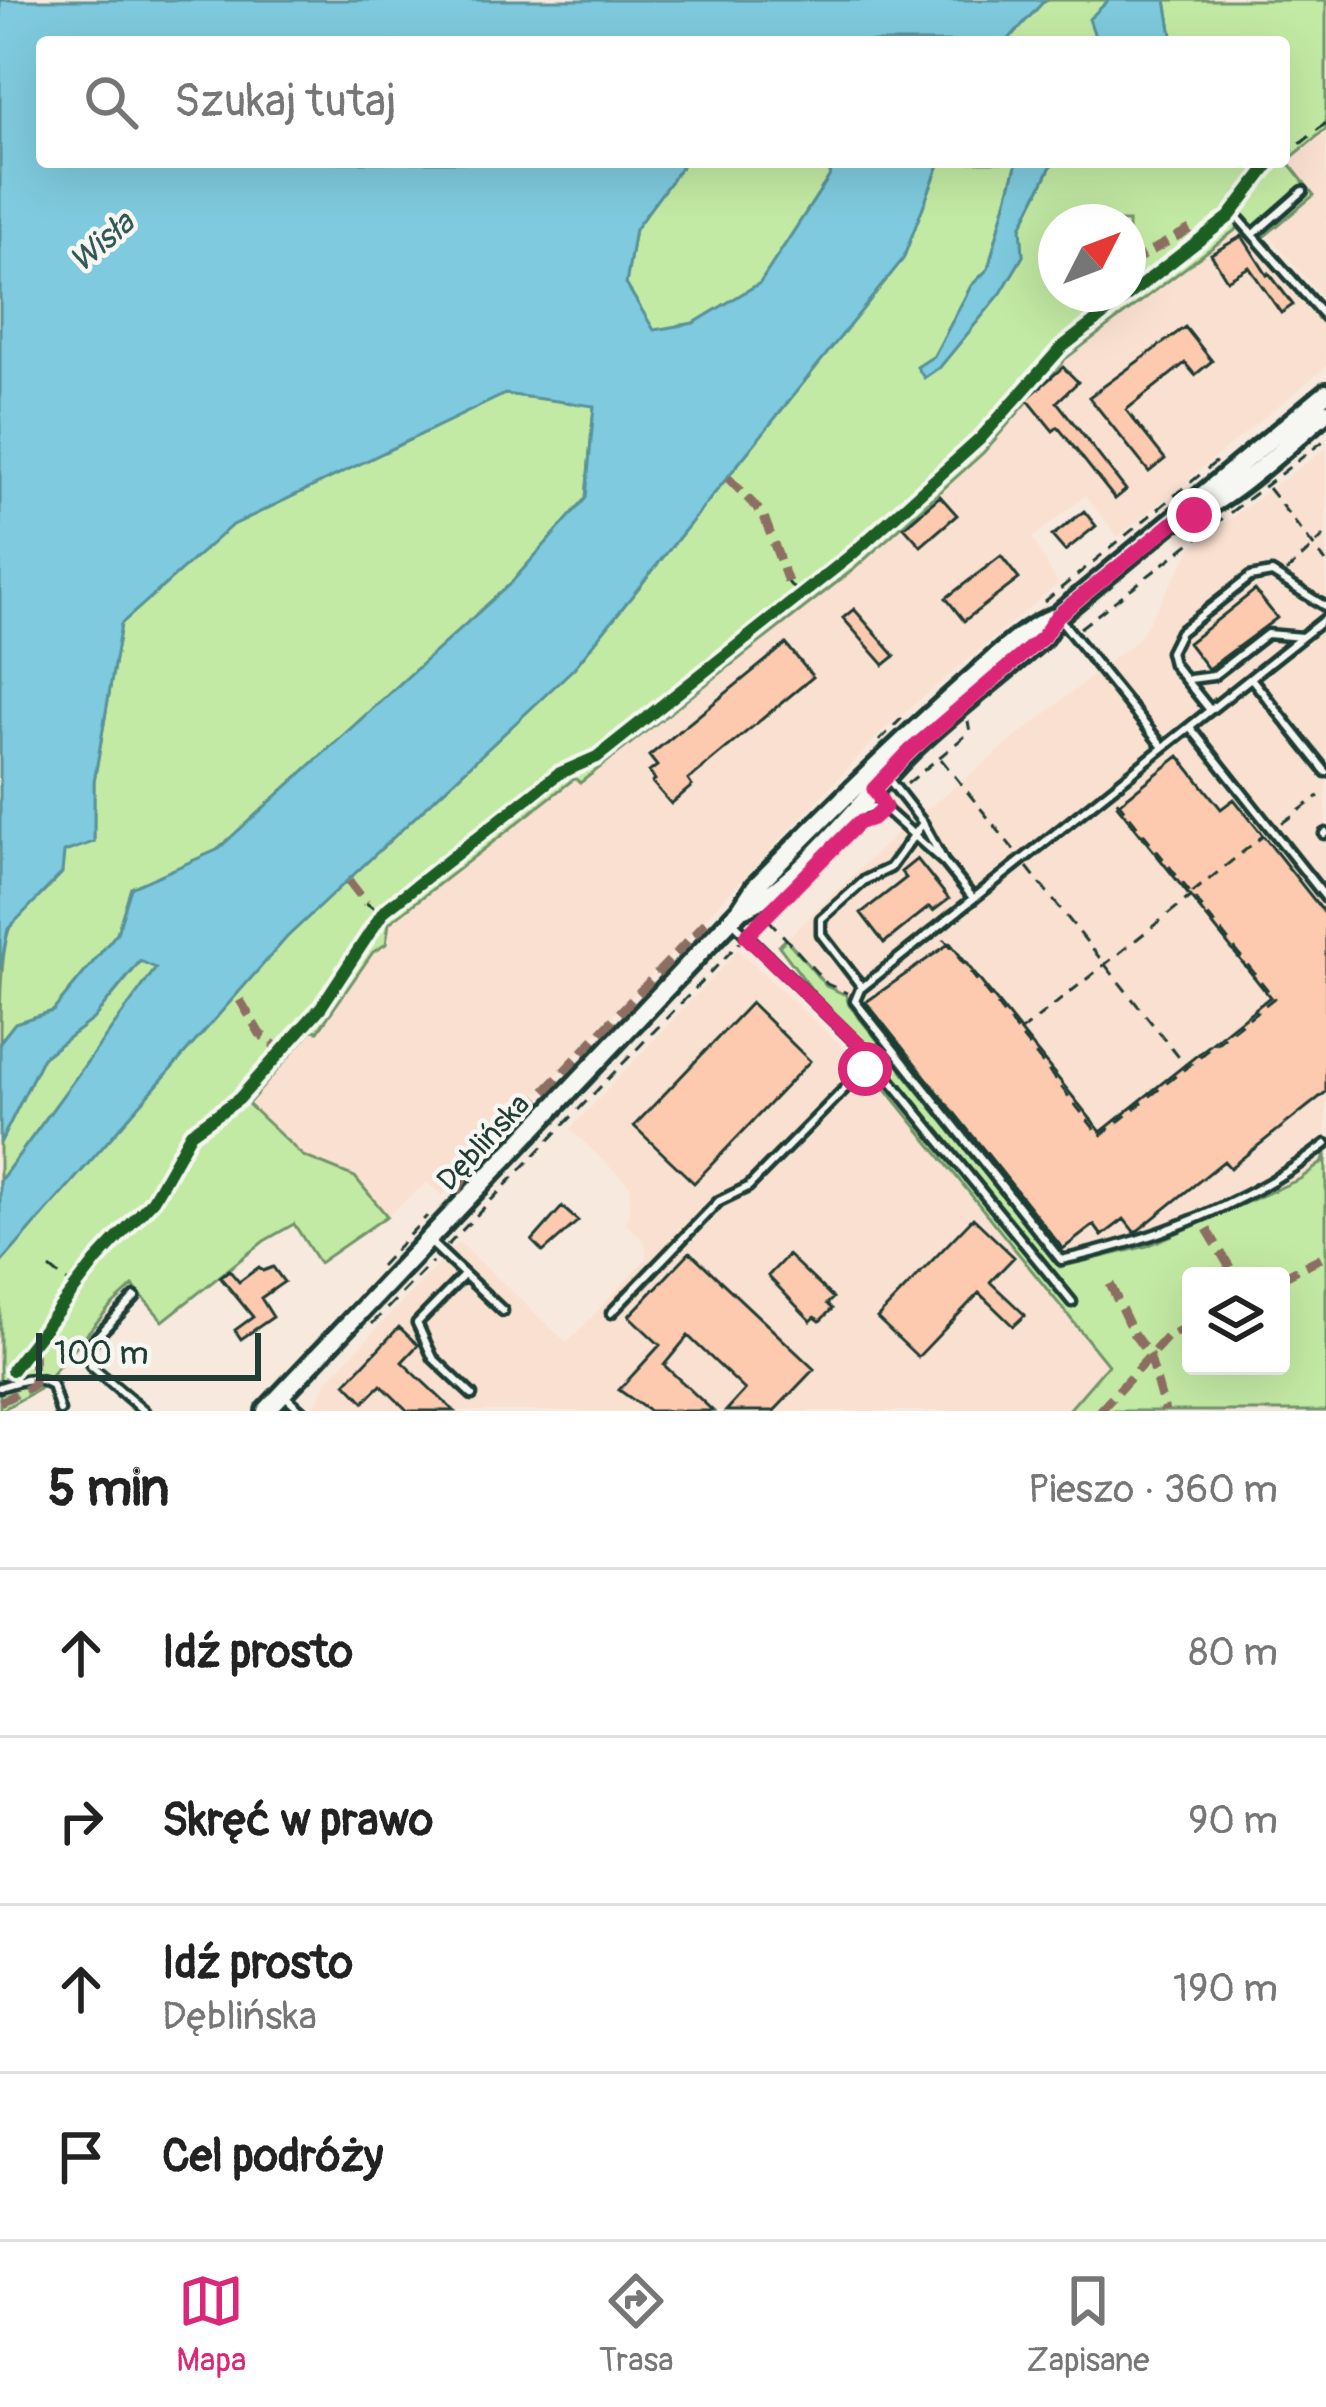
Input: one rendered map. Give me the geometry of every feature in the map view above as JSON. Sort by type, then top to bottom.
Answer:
[{"type":"main road","name":"Dęblińska","points":[[266,1411],[434,1246],[736,915],[755,887],[1003,650],[1057,616],[1326,393]]},
{"type":"main road","name":"Dęblińska","points":[[1179,518],[1194,515],[1246,478],[1326,412]]},
{"type":"main road","name":"Dęblińska","points":[[736,915],[767,896],[847,817],[875,777]]},
{"type":"lane","points":[[1254,234],[1303,191]]},
{"type":"lane","points":[[1236,214],[1326,318]]},
{"type":"lane","points":[[1210,710],[1170,652],[1180,632],[1250,577],[1272,573],[1326,607]]},
{"type":"lane","points":[[1057,616],[1162,748]]},
{"type":"lane","points":[[1326,618],[935,928],[856,997],[857,1007],[1061,1261],[1148,1238],[1284,1177],[1326,1144]]},
{"type":"lane","points":[[1181,674],[1192,680],[1214,676],[1267,634],[1302,637]]},
{"type":"lane","points":[[1251,677],[1326,772]]},
{"type":"lane","points":[[1190,726],[1326,898]]},
{"type":"lane","points":[[875,777],[899,793],[973,898]]},
{"type":"lane","points":[[875,777],[887,811]]},
{"type":"lane","points":[[847,817],[874,807],[887,811],[945,863]]},
{"type":"lane","points":[[862,987],[820,934],[821,919],[866,880],[890,868],[923,823]]},
{"type":"lane","points":[[736,915],[746,936],[874,1059],[1072,1302]]},
{"type":"lane","points":[[611,1313],[719,1201],[748,1187],[874,1059]]},
{"type":"lane","points":[[434,1246],[503,1312]]},
{"type":"lane","points":[[464,1275],[417,1323],[434,1358],[472,1395]]},
{"type":"lane","points":[[135,1297],[88,1346],[91,1366],[143,1411]]},
{"type":"lane","points":[[0,1387],[23,1379],[45,1380],[52,1384],[60,1411]]},
{"type":"lane","points":[[283,1393],[302,1411]]},
{"type":"path","points":[[1290,143],[1326,110]]},
{"type":"path","points":[[1290,152],[1326,123]]},
{"type":"path","points":[[14,1372],[153,1200],[191,1132],[239,1099],[321,1007],[384,915],[558,774],[597,758],[801,598],[980,439],[1061,348],[1236,214],[1270,168]]},
{"type":"path","points":[[1072,634],[1326,439]]},
{"type":"path","points":[[1267,487],[1326,562]]},
{"type":"path","points":[[1281,579],[1324,536]]},
{"type":"path","points":[[788,582],[801,598]]},
{"type":"path","points":[[899,793],[970,731],[967,719]]},
{"type":"path","points":[[939,757],[1187,1067]]},
{"type":"path","points":[[935,928],[1100,1136],[1274,998],[1109,790]]},
{"type":"path","points":[[1018,1033],[1319,796]]},
{"type":"path","points":[[365,1332],[434,1246],[784,900]]},
{"type":"path","points":[[366,903],[384,915]]},
{"type":"path","points":[[767,917],[827,984],[856,997]]},
{"type":"path","points":[[50,1268],[77,1290]]},
{"type":"shaded area","points":[[1326,129],[1326,302],[1268,234],[1313,195],[1290,166],[1290,158]]},
{"type":"shaded area","points":[[1238,227],[1326,330],[1326,367],[1118,537],[1085,496],[1032,538],[1058,584],[885,729],[442,1196],[427,1182],[387,1216],[355,1177],[303,1156],[248,1105],[313,1030],[318,1030],[373,952],[386,944],[388,923],[576,778],[581,782],[854,569],[983,453],[1065,359],[1127,312],[1146,312],[1146,297]]},
{"type":"shaded area","points":[[1326,448],[1326,1169],[1054,1294],[1109,1365],[1068,1411],[313,1411],[327,1381],[459,1242],[567,1343],[647,1258],[645,1242],[625,1223],[630,1186],[570,1129],[738,950],[880,1082],[779,946],[894,836],[1139,638],[1193,546]]},
{"type":"green space","points":[[1045,0],[1109,0],[1090,19],[1095,36],[1012,36]]},
{"type":"green space","points":[[1166,0],[1326,0],[1326,129],[1290,159],[1290,36],[1172,36]]},
{"type":"green space","points":[[1290,165],[1314,195],[1254,245],[1238,228],[1146,298],[1146,204],[1038,204],[1038,312],[1127,312],[1065,359],[983,453],[854,569],[580,783],[575,778],[389,923],[386,944],[373,952],[318,1031],[312,1030],[248,1104],[303,1156],[355,1177],[387,1216],[319,1263],[294,1224],[264,1241],[163,1321],[133,1286],[39,1389],[0,1411],[0,1264],[287,937],[574,668],[903,259],[938,168],[1015,168],[988,269],[971,286],[934,356],[940,367],[1001,293],[1023,256],[1021,227],[1050,168]]},
{"type":"green space","points":[[679,168],[833,168],[760,283],[694,323],[654,331],[626,284],[635,229]]},
{"type":"green space","points":[[505,394],[594,405],[586,498],[512,582],[217,850],[131,888],[117,933],[53,1011],[15,1023],[0,1042],[2,966],[10,927],[57,876],[64,852],[94,841],[94,782],[121,624],[231,526]]},
{"type":"green space","points":[[786,939],[826,986],[846,995],[849,1005],[1060,1267],[1147,1246],[1300,1179],[1323,1162],[1326,1151],[1326,1411],[1068,1411],[1108,1365],[886,1089],[779,946]]},
{"type":"green space","points":[[141,961],[157,968],[0,1181],[0,1143],[43,1057],[93,1019]]},
{"type":"water","name":"Wisła","points":[[0,0],[1045,0],[1012,36],[36,36],[36,168],[681,168],[635,229],[626,284],[654,330],[694,323],[760,283],[833,168],[938,168],[903,259],[574,668],[287,937],[0,1264],[0,1181],[156,968],[140,961],[93,1019],[43,1057],[0,1143],[0,1042],[15,1023],[53,1011],[117,933],[131,888],[217,850],[512,582],[586,498],[594,406],[505,394],[231,526],[121,624],[94,782],[94,842],[64,852],[62,873],[8,929],[0,970]]},
{"type":"water","points":[[1109,0],[1166,0],[1172,36],[1095,36],[1089,19]]},
{"type":"water","points":[[1015,168],[1050,168],[1021,227],[1023,256],[1001,293],[940,367],[924,378],[917,367],[934,356],[971,286],[988,269]]},
{"type":"building","points":[[1242,236],[1293,305],[1281,313],[1249,267],[1227,280],[1211,254]]},
{"type":"building","points":[[1185,327],[1212,361],[1195,375],[1185,363],[1126,410],[1165,459],[1149,472],[1089,397]]},
{"type":"building","points":[[1063,367],[1078,382],[1057,402],[1126,490],[1115,499],[1058,427],[1053,431],[1027,399]]},
{"type":"building","points":[[940,496],[957,515],[921,546],[904,527]]},
{"type":"building","points":[[1084,511],[1096,526],[1065,551],[1052,536]]},
{"type":"building","points":[[1001,556],[1019,579],[964,621],[946,598]]},
{"type":"building","points":[[1255,590],[1277,618],[1208,669],[1188,643]]},
{"type":"building","points":[[854,609],[895,656],[884,665],[843,618]]},
{"type":"building","points":[[786,644],[813,677],[688,780],[692,786],[671,804],[652,782],[649,772],[657,766],[649,756]]},
{"type":"building","points":[[1179,756],[1221,809],[1234,799],[1326,915],[1326,1092],[1230,1168],[1224,1161],[1135,1233],[1124,1219],[1102,1236],[1094,1225],[1063,1249],[866,1002],[950,943],[1101,1132],[1270,997],[1117,805]]},
{"type":"building","points":[[917,859],[949,899],[933,911],[929,907],[884,943],[861,913],[906,878],[901,872]]},
{"type":"building","points":[[751,1003],[810,1061],[694,1183],[634,1126]]},
{"type":"building","points":[[562,1207],[578,1221],[543,1252],[532,1241]]},
{"type":"building","points":[[973,1218],[1014,1257],[990,1282],[1025,1315],[1013,1326],[979,1293],[918,1357],[877,1318]]},
{"type":"building","points":[[690,1252],[814,1369],[774,1411],[726,1411],[745,1390],[688,1336],[664,1365],[713,1411],[649,1411],[619,1390],[660,1345],[629,1316]]},
{"type":"building","points":[[788,1255],[833,1298],[827,1304],[832,1309],[820,1321],[815,1317],[811,1321],[768,1276]]},
{"type":"building","points":[[259,1267],[263,1271],[273,1267],[284,1282],[261,1298],[273,1317],[241,1339],[235,1330],[253,1317],[220,1277],[229,1270],[239,1282]]},
{"type":"building","points":[[399,1327],[418,1345],[402,1362],[454,1411],[408,1411],[381,1385],[364,1402],[346,1383]]},
{"type":"marked path","points":[[1146,254],[1190,229]]},
{"type":"marked path","points":[[728,478],[763,514],[788,582]]},
{"type":"marked path","points":[[349,881],[366,903]]},
{"type":"marked path","points":[[456,1192],[466,1174],[706,922]]},
{"type":"marked path","points":[[240,1000],[260,1034],[285,1053]]},
{"type":"marked path","points":[[1207,1229],[1230,1267]]},
{"type":"marked path","points":[[1290,1273],[1326,1255]]},
{"type":"marked path","points":[[1110,1284],[1149,1355],[1165,1411]]},
{"type":"marked path","points":[[1100,1411],[1167,1337],[1182,1330]]},
{"type":"marked path","points":[[0,1402],[34,1385],[33,1343]]},
{"type":"cycle path","points":[[12,1370],[96,1261],[153,1200],[191,1133],[239,1099],[321,1007],[384,911],[558,774],[597,757],[849,557],[980,439],[1061,348],[1229,217],[1266,168]]},
{"type":"route","points":[[865,1069],[874,1059],[746,936],[858,823],[885,807],[874,789],[910,751],[1014,664],[1077,599],[1179,518],[1194,515]]}]
